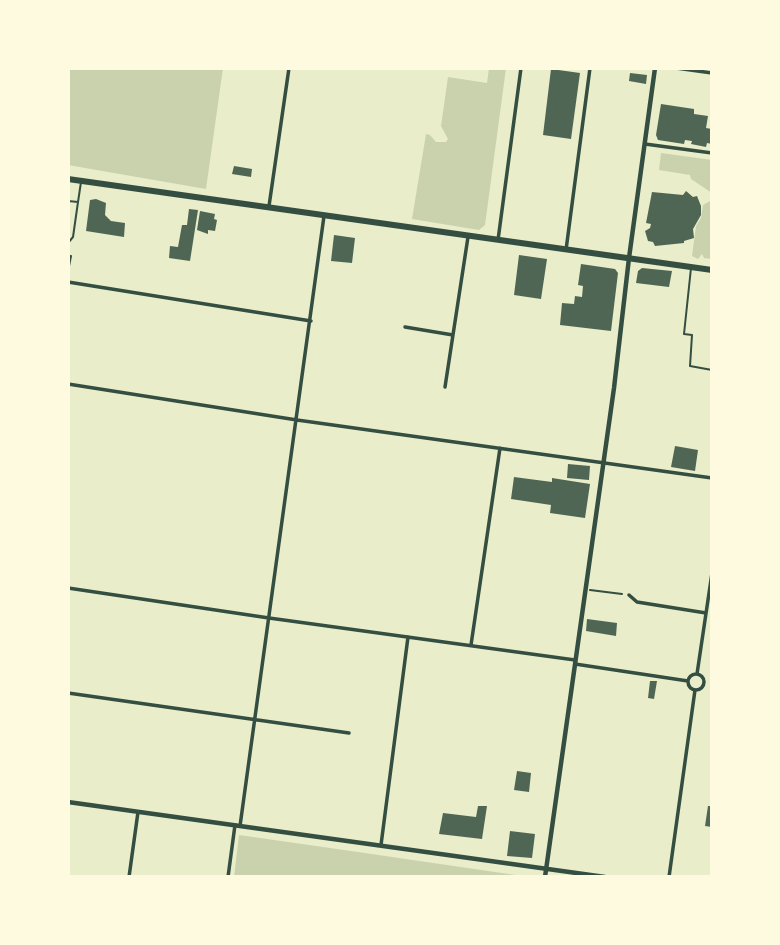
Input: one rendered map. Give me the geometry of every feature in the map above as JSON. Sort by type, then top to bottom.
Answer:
[{"type":"main road","points":[[68,180],[712,270]]},
{"type":"street","points":[[269,208],[289,68]]},
{"type":"street","points":[[498,240],[521,68]]},
{"type":"street","points":[[566,250],[590,68]]},
{"type":"street","points":[[545,877],[655,68]]},
{"type":"street","points":[[676,68],[712,73]]},
{"type":"street","points":[[645,144],[712,153]]},
{"type":"street","points":[[228,877],[255,718],[324,216]]},
{"type":"street","points":[[445,387],[468,236]]},
{"type":"street","points":[[68,282],[311,321]]},
{"type":"street","points":[[405,327],[453,335]]},
{"type":"street","points":[[68,384],[297,420],[712,478]]},
{"type":"street","points":[[471,645],[500,448]]},
{"type":"street","points":[[697,674],[712,572]]},
{"type":"street","points":[[68,588],[471,645],[688,681]]},
{"type":"street","points":[[629,595],[637,602],[706,613]]},
{"type":"street","points":[[381,845],[408,637]]},
{"type":"street","points":[[692,674],[697,674],[702,676],[704,683],[702,688],[695,690],[690,688],[688,681],[692,674]]},
{"type":"street","points":[[704,683],[712,684]]},
{"type":"street","points":[[669,877],[695,690]]},
{"type":"street","points":[[68,693],[349,733]]},
{"type":"street","points":[[68,802],[605,877]]},
{"type":"street","points":[[129,877],[138,812]]},
{"type":"lane","points":[[68,243],[73,237],[81,181]]},
{"type":"lane","points":[[68,201],[78,202]]},
{"type":"lane","points":[[68,256],[71,256],[68,271]]},
{"type":"lane","points":[[691,267],[684,334],[692,335],[690,366],[712,370]]},
{"type":"path","points":[[585,589],[629,595]]},
{"type":"green space","points":[[68,68],[223,68],[206,189],[68,165]]},
{"type":"green space","points":[[489,68],[506,68],[485,225],[479,230],[412,219],[426,134],[436,142],[446,142],[448,139],[441,126],[448,77],[487,83]]},
{"type":"green space","points":[[661,153],[712,160],[712,193],[691,179],[690,175],[659,170]]},
{"type":"green space","points":[[712,200],[712,259],[704,258],[702,254],[698,259],[692,256],[696,226],[701,218],[703,205]]},
{"type":"green space","points":[[239,835],[351,851],[529,877],[234,877]]},
{"type":"building","points":[[551,69],[580,73],[571,139],[543,135]]},
{"type":"building","points":[[630,73],[647,75],[646,84],[629,81]]},
{"type":"building","points":[[661,104],[694,109],[694,114],[708,116],[706,128],[712,129],[712,144],[707,143],[706,147],[691,144],[692,141],[685,140],[684,144],[658,140],[656,135]]},
{"type":"building","points":[[234,166],[252,169],[251,177],[232,174]]},
{"type":"building","points":[[686,191],[693,197],[697,196],[701,206],[701,215],[693,229],[694,238],[684,243],[655,246],[648,241],[645,231],[651,224],[646,223],[652,192],[683,195]]},
{"type":"building","points":[[90,200],[106,203],[105,215],[111,221],[125,223],[124,237],[86,231]]},
{"type":"building","points":[[189,209],[198,210],[190,261],[169,258],[170,246],[178,247],[182,225],[187,225]]},
{"type":"building","points":[[200,211],[215,214],[215,231],[208,230],[208,234],[197,230]]},
{"type":"building","points":[[334,235],[355,238],[352,263],[331,261]]},
{"type":"building","points":[[519,255],[547,259],[541,299],[514,295]]},
{"type":"building","points":[[581,264],[615,269],[618,273],[611,331],[560,325],[562,303],[574,304],[575,296],[582,297],[583,286],[578,285]]},
{"type":"building","points":[[642,268],[672,271],[669,287],[636,283],[638,271]]},
{"type":"building","points":[[675,446],[698,450],[695,471],[671,467]]},
{"type":"building","points":[[568,464],[590,466],[589,480],[567,478]]},
{"type":"building","points":[[514,477],[552,482],[552,478],[590,484],[585,518],[550,513],[551,505],[511,499]]},
{"type":"building","points":[[587,619],[617,623],[616,636],[586,631]]},
{"type":"building","points":[[650,681],[657,681],[654,699],[648,698]]},
{"type":"building","points":[[517,771],[531,773],[529,792],[514,790]]},
{"type":"building","points":[[478,806],[487,806],[482,839],[439,834],[443,813],[476,817]]},
{"type":"building","points":[[708,806],[712,806],[712,827],[705,826]]},
{"type":"building","points":[[510,831],[535,834],[532,858],[507,856]]}]
